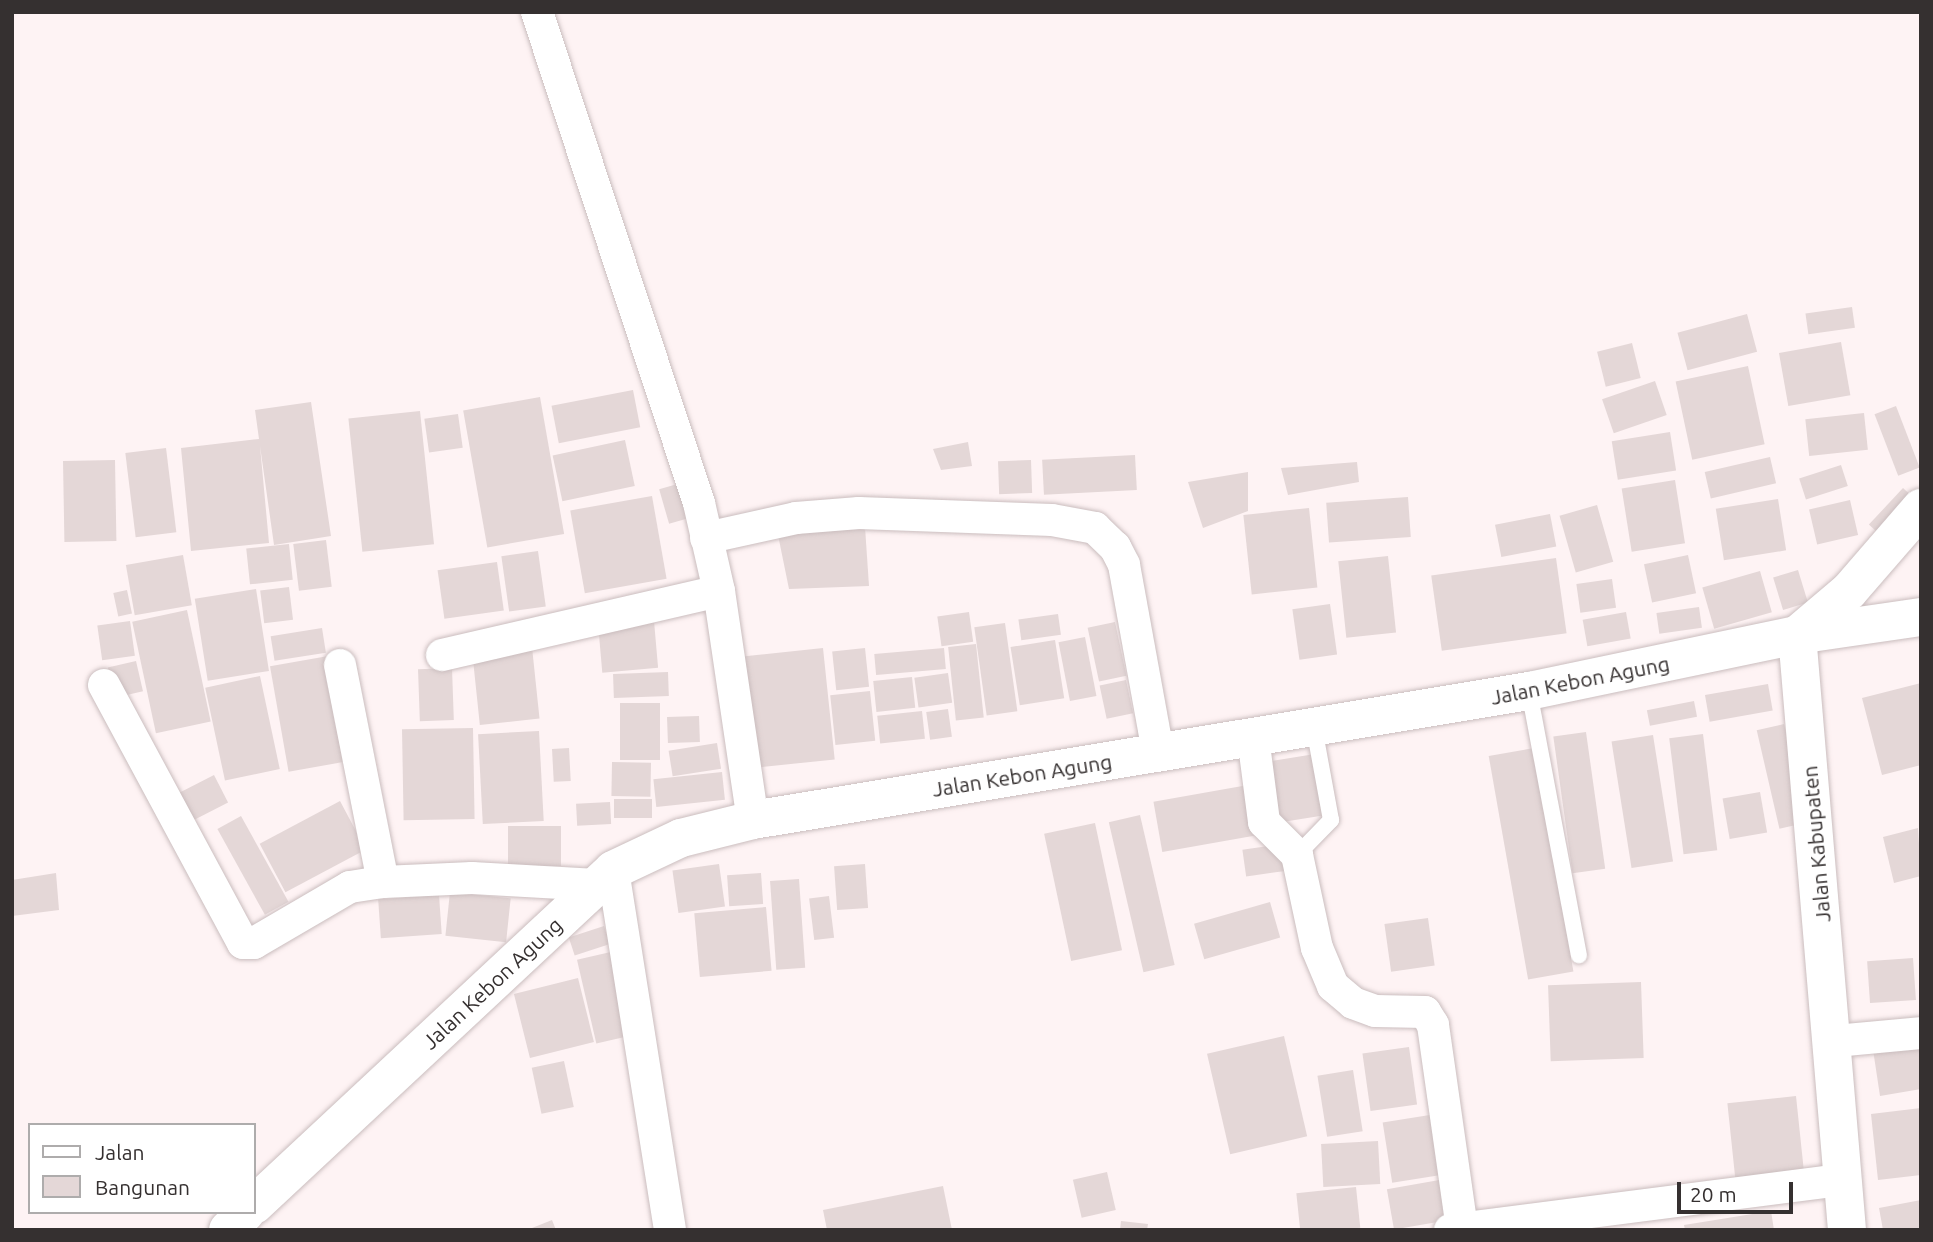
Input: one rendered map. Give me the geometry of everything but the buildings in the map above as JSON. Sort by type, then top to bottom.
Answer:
[{"type":"main road","points":[[1797,635],[1849,591],[1921,508]]},
{"type":"main road","name":"Jalan Kebon Agung","points":[[256,1203],[605,877],[681,838],[753,820],[1529,691],[1797,635],[1921,617]]},
{"type":"main road","name":"Jalan Kabupaten","points":[[1797,635],[1835,1041],[1847,1230]]},
{"type":"main road","points":[[228,1230],[244,1214]]},
{"type":"street","points":[[537,12],[680,443],[706,538],[719,591],[753,820]]},
{"type":"street","points":[[706,538],[796,518],[859,513],[1052,520],[1095,528],[1115,547],[1125,565],[1158,753]]},
{"type":"street","points":[[442,654],[719,591]]},
{"type":"street","points":[[340,665],[383,881]]},
{"type":"street","points":[[104,685],[243,943],[254,943],[350,887],[383,881],[605,877],[670,1230]]},
{"type":"street","points":[[1253,737],[1264,822],[1297,855],[1317,948],[1333,986],[1353,1003],[1374,1011],[1425,1012],[1433,1025],[1456,1229],[1843,1180]]},
{"type":"street","points":[[1835,1041],[1921,1034]]},
{"type":"lane","points":[[1529,691],[1579,955]]},
{"type":"lane","points":[[1297,855],[1331,820],[1314,727]]}]
